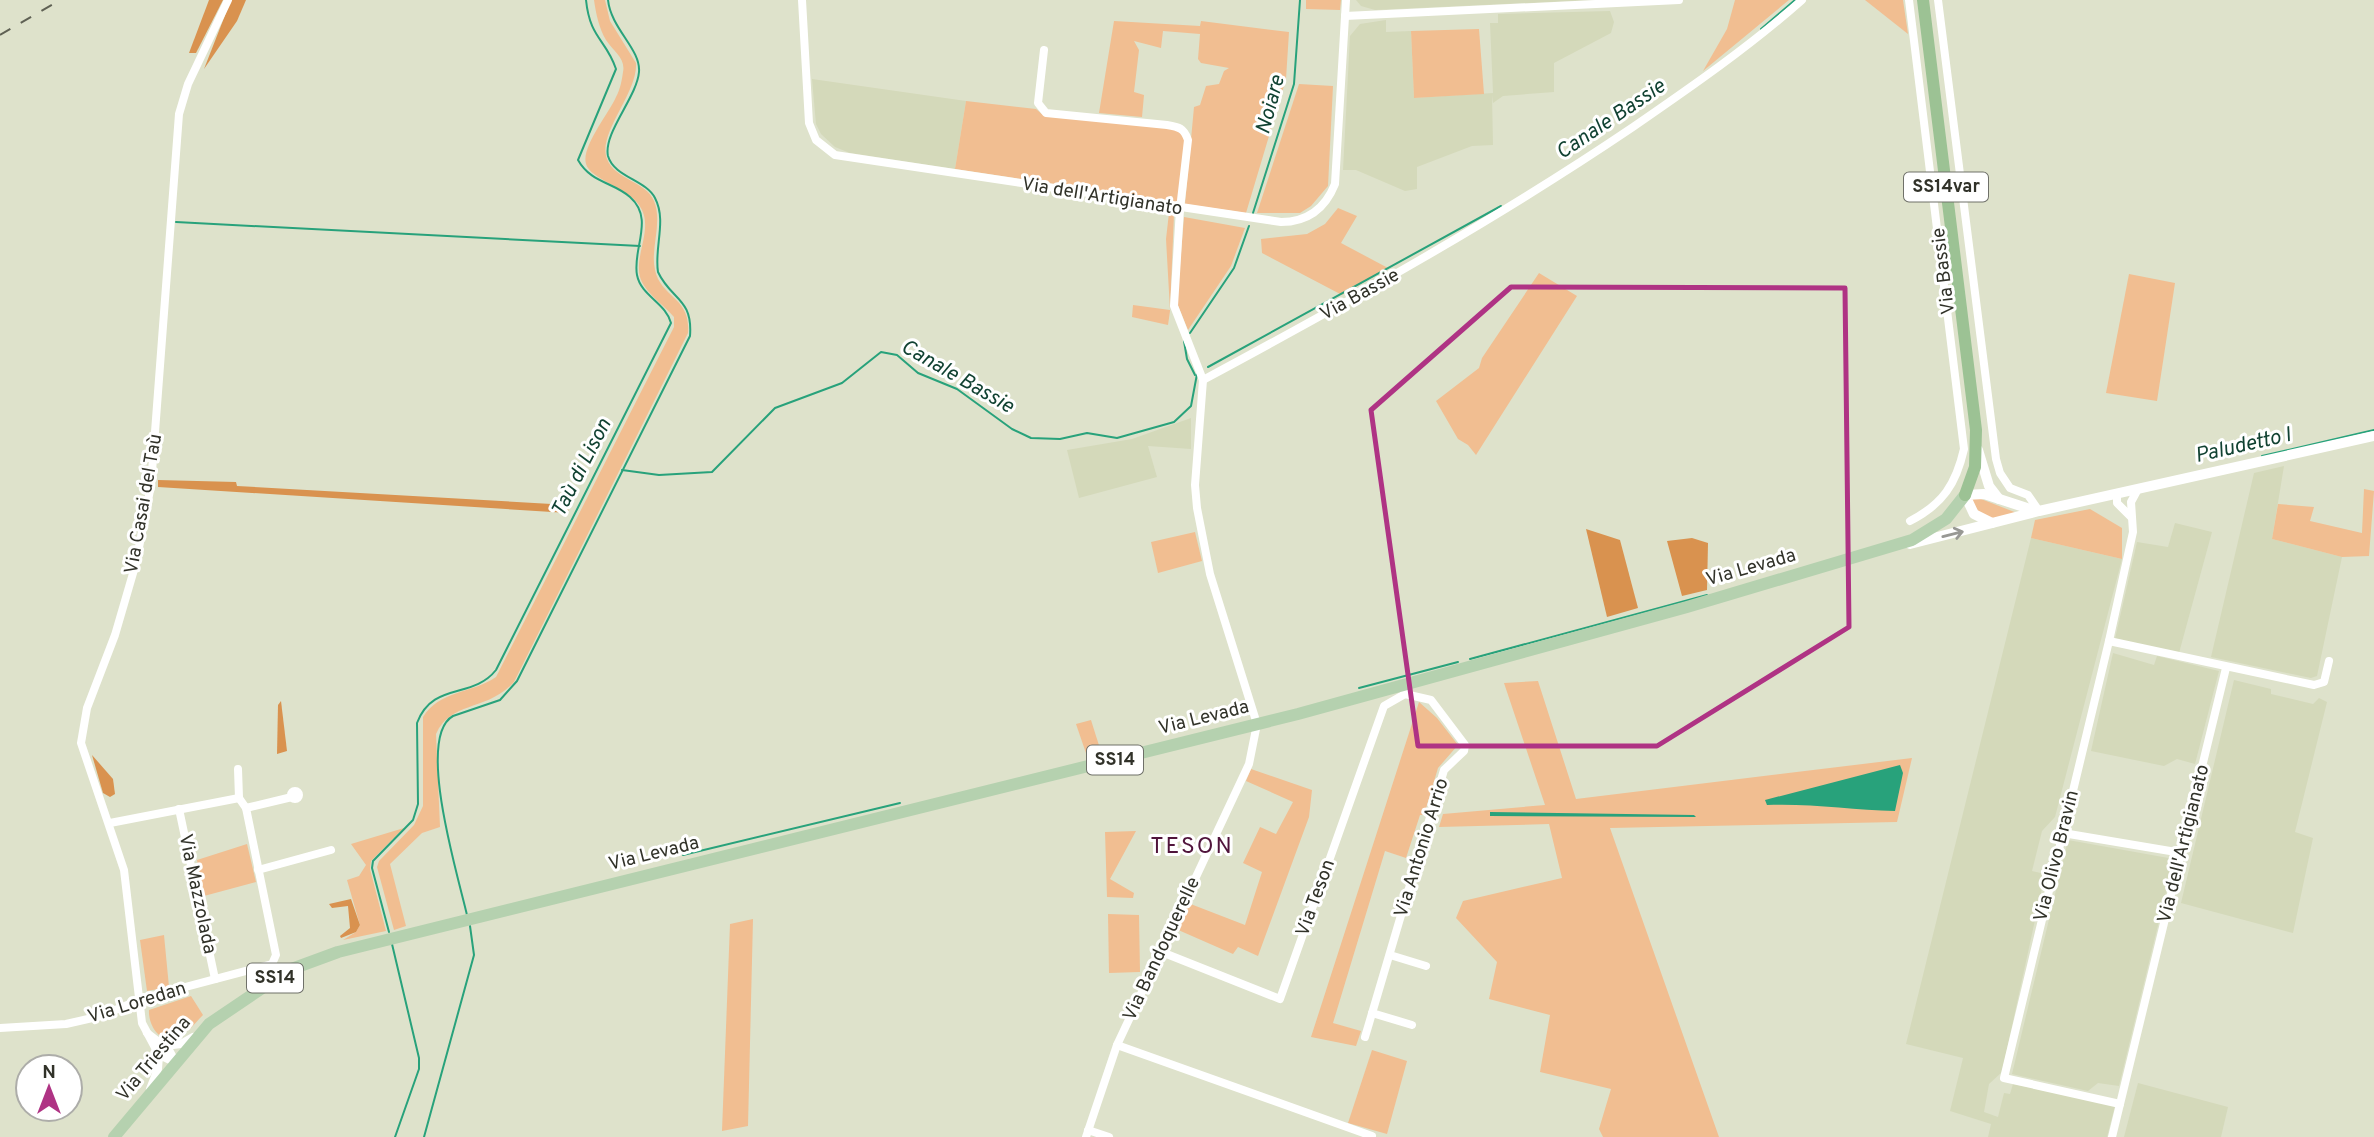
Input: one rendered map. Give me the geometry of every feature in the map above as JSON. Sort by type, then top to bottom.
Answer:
[{"type":"highway","name":"SS14var","points":[[1922,2],[1976,444],[1975,467],[1965,495]]},
{"type":"main road","name":"Via Levada","points":[[338,952],[1257,724],[1405,690],[1887,549],[2039,511],[2374,436]]},
{"type":"main road","points":[[1976,444],[1989,486],[2000,501]]},
{"type":"main road","name":"Via Levada","points":[[1965,495],[1984,494],[2039,511]]},
{"type":"main road","points":[[1965,495],[1974,514],[1993,524]]},
{"type":"main road","name":"SS14","points":[[1887,549],[1936,526],[1952,513],[1965,495]]},
{"type":"main road","name":"Via Triestina","points":[[114,1137],[201,1031],[254,990],[289,970],[338,952]]},
{"type":"street","name":"Via Casai del Taù","points":[[159,1055],[145,1031],[138,1003],[124,870],[81,743],[83,721],[125,599],[151,485],[179,114],[188,84],[228,0]]},
{"type":"street","name":"Via dell'Artigianato","points":[[802,0],[809,123],[816,140],[835,155],[1180,209],[1282,222],[1301,220],[1318,211],[1332,193],[1336,177],[1346,0]]},
{"type":"street","points":[[1345,16],[1679,0]]},
{"type":"street","name":"Via Bassie","points":[[1203,380],[1379,285],[1533,195],[1714,71],[1762,36],[1802,0]]},
{"type":"street","name":"Via Bassie","points":[[1909,0],[1964,449],[1952,487],[1941,501],[1910,521]]},
{"type":"street","points":[[1938,0],[1996,459],[2000,473],[2011,488],[2028,495],[2039,511]]},
{"type":"street","points":[[1044,50],[1038,103],[1046,114],[1167,125],[1186,132],[1188,140],[1180,209],[1174,306],[1203,380],[1195,485],[1200,532],[1220,610],[1257,724]]},
{"type":"street","name":"Via Olivo Bravin","points":[[2120,1104],[2004,1077],[2109,641],[2133,532],[2133,496],[2138,489]]},
{"type":"street","points":[[2118,494],[2121,507]]},
{"type":"street","points":[[2118,494],[2131,514]]},
{"type":"street","points":[[2095,499],[2121,507],[2131,514]]},
{"type":"street","points":[[2109,641],[2226,668],[2319,685],[2324,682],[2329,661]]},
{"type":"street","name":"Via dell'Artigianato","points":[[2112,1137],[2226,668]]},
{"type":"street","name":"Via Teson","points":[[1159,951],[1280,999],[1384,706],[1405,690]]},
{"type":"street","name":"Via Antonio Arrio","points":[[1365,1037],[1444,770],[1464,751],[1465,745],[1432,700],[1405,690]]},
{"type":"street","name":"Via Bandoquerelle","points":[[1087,1133],[1118,1045],[1159,951],[1249,764],[1257,724]]},
{"type":"street","points":[[238,769],[239,798],[246,808],[257,870],[331,850]]},
{"type":"street","points":[[246,808],[292,797]]},
{"type":"street","points":[[110,823],[239,798]]},
{"type":"street","name":"Via Mazzolada","points":[[179,808],[215,979]]},
{"type":"street","points":[[2063,833],[2182,853]]},
{"type":"street","name":"Via Loredan","points":[[0,1028],[66,1024],[138,1003],[144,998],[272,964],[276,955],[257,870]]},
{"type":"street","points":[[1390,955],[1426,966]]},
{"type":"street","points":[[1372,1013],[1412,1025]]},
{"type":"street","points":[[0,1035],[23,1027]]},
{"type":"street","points":[[145,1031],[165,1046],[176,1063]]},
{"type":"street","points":[[165,1046],[181,1044],[201,1031]]},
{"type":"street","points":[[1118,1045],[1372,1136]]},
{"type":"street","points":[[143,1102],[156,1077],[159,1055],[176,1063]]},
{"type":"street","points":[[1087,1133],[1109,1137]]},
{"type":"highlighted area","points":[[1511,287],[1845,288],[1849,627],[1657,746],[1418,746],[1371,410]]},
{"type":"shaded area","points":[[209,0],[223,0],[196,53],[189,53]]},
{"type":"shaded area","points":[[231,0],[246,0],[237,21],[204,69]]},
{"type":"shaded area","points":[[594,0],[605,0],[610,21],[636,63],[631,87],[608,137],[605,149],[607,159],[617,172],[644,189],[654,201],[657,218],[655,270],[663,287],[685,312],[688,333],[514,682],[493,698],[451,716],[436,734],[440,827],[422,833],[390,864],[406,926],[394,930],[377,867],[379,861],[414,825],[423,806],[423,717],[430,708],[447,697],[496,677],[674,327],[674,317],[650,293],[640,277],[645,222],[639,205],[627,194],[594,174],[586,164],[591,140],[619,91],[623,67],[621,59],[601,31]]},
{"type":"shaded area","points":[[1306,0],[1341,0],[1340,10],[1306,9]]},
{"type":"shaded area","points":[[1356,0],[1592,0],[1375,10],[1361,6]]},
{"type":"shaded area","points":[[1735,0],[1789,0],[1703,71],[1727,29]]},
{"type":"shaded area","points":[[1865,0],[1903,0],[1908,34]]},
{"type":"shaded area","points":[[1610,11],[1614,22],[1611,33],[1554,63],[1554,92],[1503,96],[1493,103],[1492,95],[1493,145],[1472,146],[1417,167],[1417,189],[1405,191],[1356,170],[1343,170],[1350,36],[1360,24],[1386,20],[1386,32],[1411,31],[1414,98],[1493,93],[1490,23],[1498,23],[1498,14]]},
{"type":"shaded area","points":[[1114,21],[1200,26],[1201,21],[1289,32],[1286,79],[1246,213],[1185,204],[1194,107],[1200,105],[1206,86],[1219,84],[1224,71],[1229,68],[1201,63],[1198,59],[1200,34],[1163,31],[1161,48],[1134,41],[1139,50],[1134,92],[1144,95],[1142,117],[1099,113]]},
{"type":"shaded area","points":[[1479,29],[1484,94],[1414,98],[1411,31]]},
{"type":"shaded area","points":[[812,79],[966,101],[955,169],[850,153],[835,147],[821,134],[816,124]]},
{"type":"shaded area","points":[[1299,84],[1333,86],[1328,186],[1311,206],[1300,213],[1257,213]]},
{"type":"shaded area","points":[[966,101],[1036,109],[1043,115],[1178,129],[1185,139],[1179,203],[955,169]]},
{"type":"shaded area","points":[[1338,208],[1357,216],[1341,243],[1388,268],[1342,295],[1262,253],[1261,239],[1307,234],[1325,224]]},
{"type":"shaded area","points":[[1169,213],[1174,214],[1170,311],[1168,325],[1132,317],[1133,305],[1170,310],[1166,239]]},
{"type":"shaded area","points":[[1184,217],[1245,228],[1231,266],[1188,330],[1177,303]]},
{"type":"shaded area","points":[[1539,273],[1577,296],[1476,455],[1468,445],[1458,439],[1436,401],[1479,368],[1482,358]]},
{"type":"shaded area","points":[[2129,274],[2175,283],[2157,401],[2106,393]]},
{"type":"shaded area","points":[[1191,418],[1191,449],[1148,446],[1157,477],[1079,498],[1067,450],[1132,439]]},
{"type":"shaded area","points":[[2284,466],[2272,539],[2342,557],[2317,676],[2311,678],[2211,657],[2254,473]]},
{"type":"shaded area","points":[[158,480],[236,482],[237,486],[569,505],[568,513],[158,487]]},
{"type":"shaded area","points":[[2364,489],[2374,491],[2369,556],[2342,557],[2272,539],[2278,504],[2314,507],[2310,521],[2362,533]]},
{"type":"shaded area","points":[[1976,497],[2017,513],[1997,520],[1983,518],[1970,499]]},
{"type":"shaded area","points":[[2090,509],[2122,528],[2122,559],[2031,538],[2035,520]]},
{"type":"shaded area","points":[[2175,523],[2212,532],[2179,653],[2115,639],[2137,542],[2168,547]]},
{"type":"shaded area","points":[[1586,529],[1620,540],[1638,608],[1607,617]]},
{"type":"shaded area","points":[[1195,532],[1202,561],[1158,573],[1151,542]]},
{"type":"shaded area","points":[[1692,538],[1708,543],[1707,590],[1682,596],[1667,541]]},
{"type":"shaded area","points":[[2031,538],[2122,559],[2055,817],[2042,831],[2032,871],[2045,874],[2002,1072],[1989,1084],[1984,1112],[1998,1117],[2004,1093],[2010,1094],[2013,1084],[2115,1106],[2107,1137],[1988,1137],[1991,1124],[1950,1111],[1963,1058],[1906,1044]]},
{"type":"shaded area","points":[[2113,653],[2154,665],[2157,656],[2219,671],[2195,764],[2177,759],[2164,766],[2091,751]]},
{"type":"shaded area","points":[[2234,680],[2271,689],[2271,694],[2313,704],[2319,698],[2327,702],[2295,832],[2313,838],[2293,933],[2181,903]]},
{"type":"shaded area","points":[[1538,681],[1576,799],[1912,758],[1897,822],[1610,828],[1719,1137],[1603,1137],[1599,1129],[1611,1089],[1540,1072],[1550,1015],[1489,999],[1497,962],[1456,918],[1463,901],[1562,878],[1549,824],[1439,827],[1443,814],[1545,805],[1504,683]]},
{"type":"shaded area","points":[[281,701],[287,751],[277,754],[278,705]]},
{"type":"shaded area","points":[[1419,702],[1437,718],[1458,745],[1438,768],[1424,815],[1420,815],[1406,858],[1385,851],[1333,1023],[1361,1031],[1356,1046],[1311,1037]]},
{"type":"shaded area","points":[[1091,720],[1102,755],[1088,759],[1076,724]]},
{"type":"shaded area","points":[[92,755],[113,779],[115,794],[110,797],[103,793]]},
{"type":"shaded area","points":[[1900,765],[1903,773],[1895,811],[1767,805],[1765,800]]},
{"type":"shaded area","points":[[1251,769],[1312,790],[1309,817],[1258,956],[1238,947],[1233,954],[1176,929],[1188,903],[1245,925],[1262,872],[1243,863],[1260,827],[1276,834],[1293,802],[1246,781]]},
{"type":"shaded area","points":[[1490,812],[1694,815],[1696,817],[1490,816]]},
{"type":"shaded area","points":[[404,828],[371,861],[370,869],[386,931],[343,940],[356,932],[360,925],[347,880],[359,876],[366,865],[351,844]]},
{"type":"shaded area","points":[[1136,831],[1110,879],[1134,893],[1133,898],[1107,897],[1105,832]]},
{"type":"shaded area","points":[[2068,840],[2174,859],[2119,1086],[2098,1083],[2088,1091],[2012,1074]]},
{"type":"shaded area","points":[[247,844],[256,882],[204,896],[197,860]]},
{"type":"shaded area","points":[[351,899],[360,925],[356,932],[341,938],[350,928],[348,906],[332,908],[329,904]]},
{"type":"shaded area","points":[[1108,914],[1139,915],[1140,972],[1109,973]]},
{"type":"shaded area","points":[[753,919],[748,1126],[722,1131],[730,924]]},
{"type":"shaded area","points":[[164,935],[169,987],[147,991],[140,940]]},
{"type":"shaded area","points":[[191,996],[203,1015],[180,1036],[164,1038],[156,1032],[150,1021],[149,1010]]},
{"type":"shaded area","points":[[1372,1050],[1407,1061],[1387,1134],[1348,1123]]},
{"type":"shaded area","points":[[2138,1083],[2228,1107],[2221,1137],[2124,1137]]},
{"type":"waterway","name":"Taù di Lison","points":[[389,932],[372,868],[373,861],[413,820],[418,804],[417,723],[433,701],[476,685],[496,670],[671,323],[664,310],[639,282],[636,265],[642,224],[637,206],[623,192],[589,173],[578,160],[616,69],[591,23],[586,0]]},
{"type":"waterway","points":[[467,915],[443,810],[438,751],[442,729],[453,716],[500,700],[517,681],[690,336],[690,323],[685,306],[658,272],[660,216],[655,198],[645,187],[617,169],[608,156],[610,137],[633,92],[639,72],[635,55],[614,20],[608,0]]},
{"type":"waterway","name":"Noiare","points":[[1253,213],[1294,84],[1300,0]]},
{"type":"waterway","name":"Canale Bassie","points":[[1761,29],[1795,0]]},
{"type":"waterway","name":"Canale Bassie","points":[[1208,367],[1501,206]]},
{"type":"waterway","points":[[176,222],[640,246]]},
{"type":"waterway","name":"Noiare","points":[[1190,333],[1234,268],[1249,226]]},
{"type":"waterway","name":"Noiare","points":[[1184,341],[1187,359],[1195,375]]},
{"type":"waterway","name":"Canale Bassie","points":[[622,470],[659,475],[712,472],[775,408],[842,383],[881,352],[897,355],[918,373],[957,389],[1012,429],[1031,438],[1060,439],[1087,433],[1117,438],[1174,422],[1191,406],[1197,374]]},
{"type":"waterway","name":"Paludetto I","points":[[2262,456],[2374,430]]},
{"type":"waterway","points":[[1470,659],[1707,595]]},
{"type":"waterway","points":[[1359,688],[1458,662]]},
{"type":"waterway","points":[[683,855],[900,803]]},
{"type":"waterway","points":[[424,1137],[474,955],[470,926]]},
{"type":"waterway","name":"Taù di Lison","points":[[392,944],[419,1058],[419,1069],[395,1137]]},
{"type":"railway","points":[[0,35],[60,0]]},
{"type":"district","name":"TESON","points":[[1192,847]]}]
